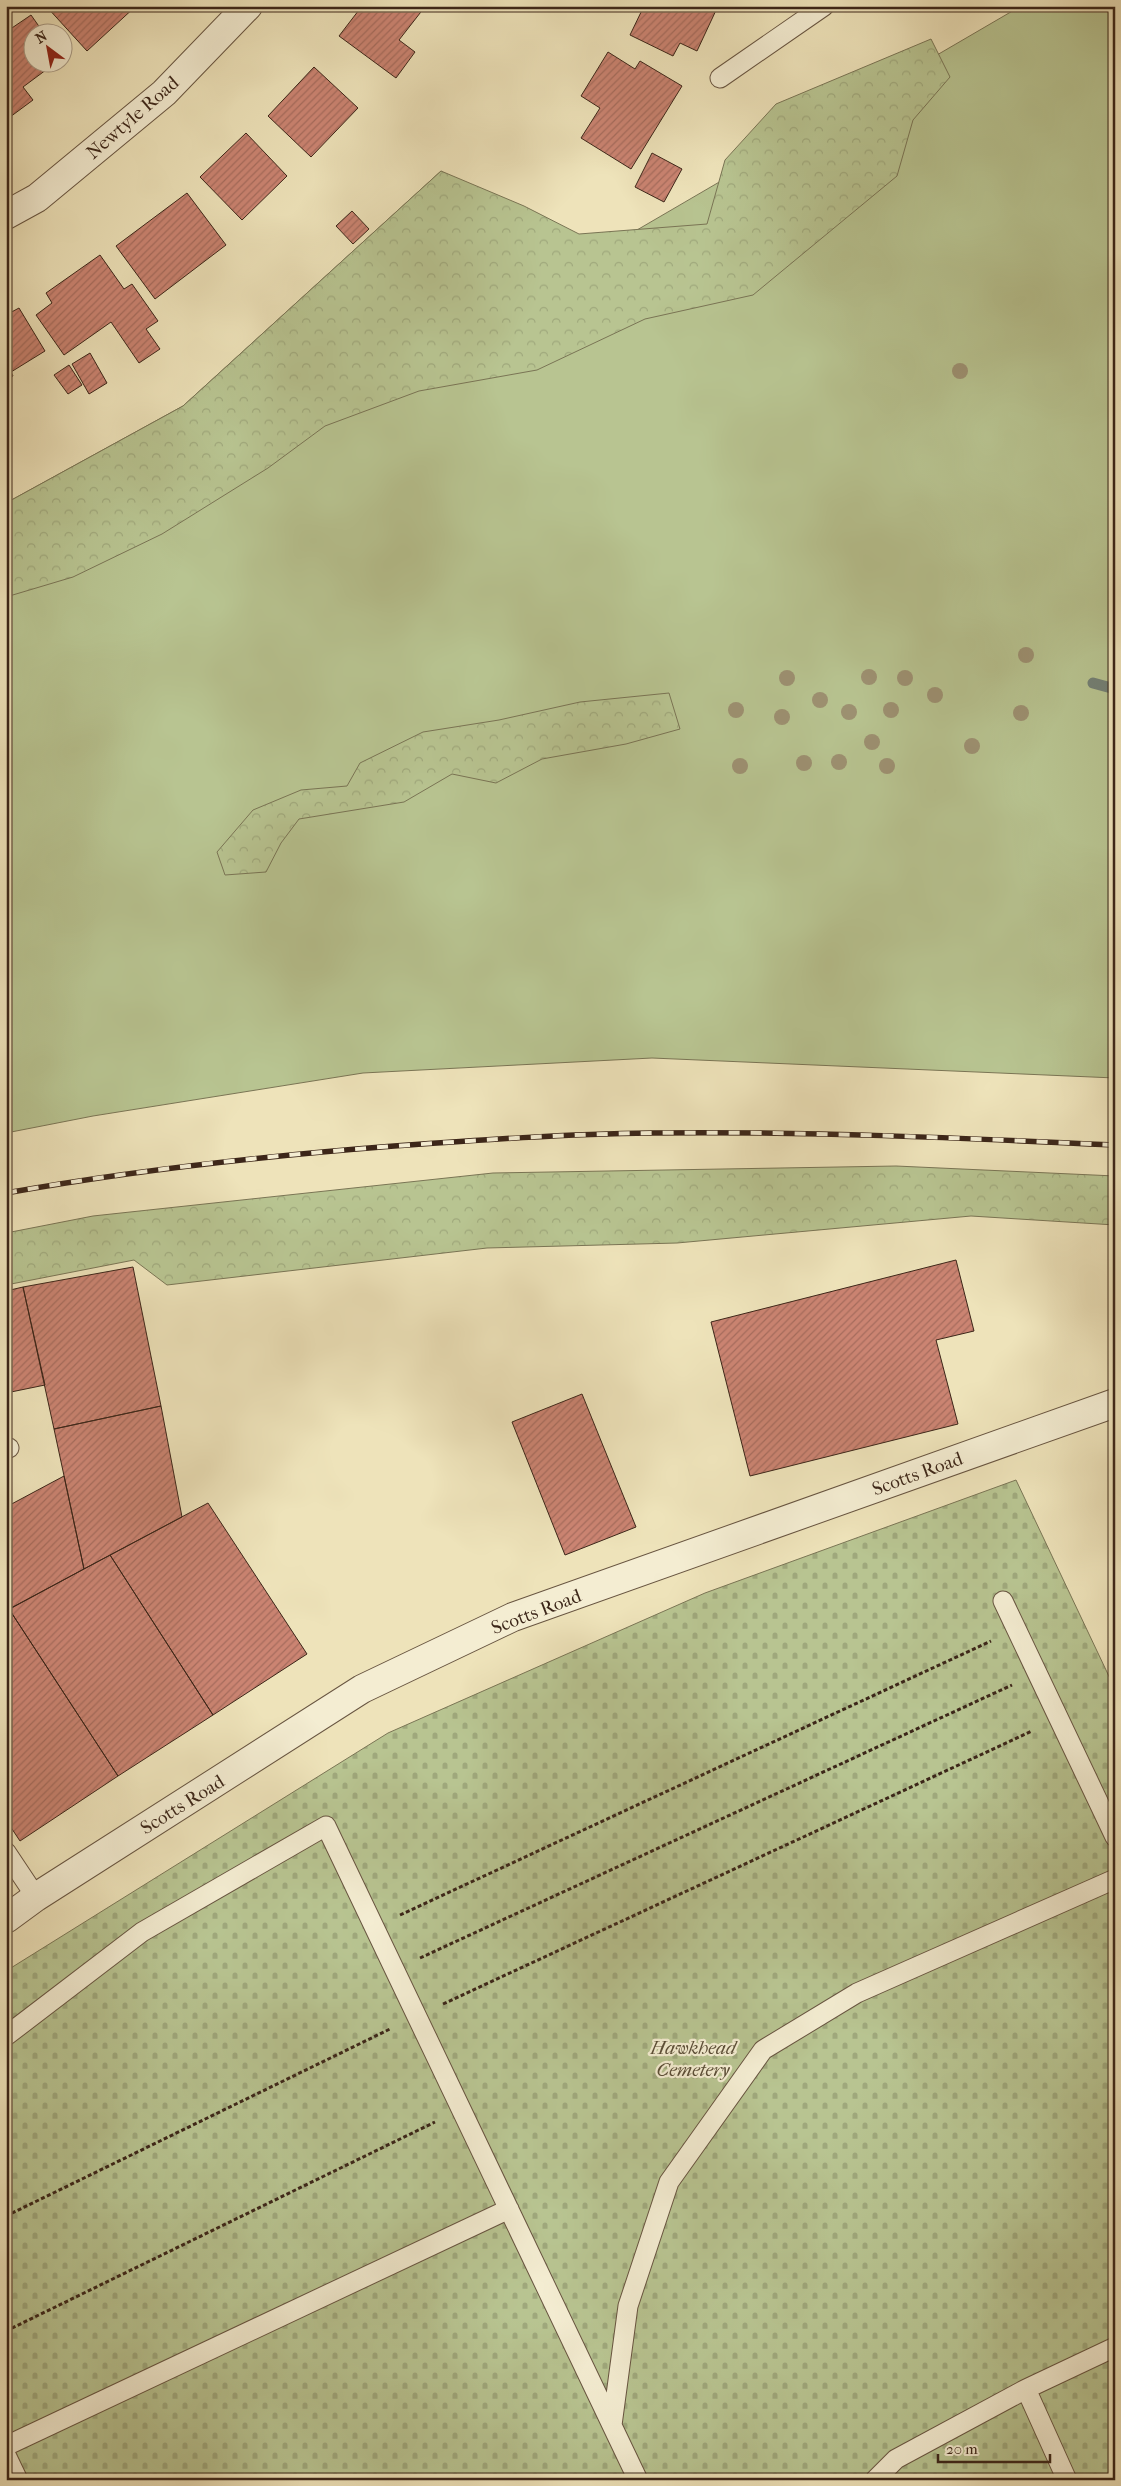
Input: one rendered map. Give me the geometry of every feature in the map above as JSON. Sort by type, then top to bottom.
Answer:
[{"type":"street","name":"Newtyle Road","points":[[6,215],[36,198],[164,93],[248,6]]},
{"type":"street","name":"Scotts Road","points":[[6,1919],[36,1897],[362,1690],[513,1617],[1115,1403]]},
{"type":"lane","points":[[720,78],[824,6]]},
{"type":"lane","points":[[1003,1601],[1115,1837]]},
{"type":"lane","points":[[6,2036],[142,1932],[326,1826],[638,2480]]},
{"type":"lane","points":[[6,1852],[36,1897]]},
{"type":"lane","points":[[612,2425],[628,2306],[669,2182],[763,2050],[857,1993],[1115,1879]]},
{"type":"lane","points":[[6,2446],[509,2209]]},
{"type":"lane","points":[[875,2480],[896,2459],[1026,2389],[1115,2347]]},
{"type":"lane","points":[[1026,2389],[1067,2480]]},
{"type":"lane","points":[[6,2455],[18,2480]]},
{"type":"path","points":[[374,1927],[1016,1629]]},
{"type":"path","points":[[395,1970],[1037,1674]]},
{"type":"path","points":[[6,2216],[417,2016],[1058,1718]]},
{"type":"path","points":[[6,2331],[462,2110]]},
{"type":"green space","points":[[1021,6],[1115,6],[1115,1078],[652,1058],[363,1073],[93,1116],[6,1133],[6,503],[183,406],[441,171],[565,272]]},
{"type":"green space","points":[[931,39],[950,77],[913,120],[897,176],[753,295],[645,319],[537,370],[419,391],[325,426],[268,468],[162,534],[73,577],[6,597],[6,503],[183,406],[441,171],[524,206],[579,234],[707,224],[725,160],[776,104]]},
{"type":"green space","points":[[669,693],[680,729],[626,744],[542,759],[496,783],[452,774],[404,802],[299,819],[281,843],[266,872],[225,875],[217,852],[253,810],[301,790],[347,786],[360,763],[423,732],[499,720],[580,702]]},
{"type":"green space","points":[[896,1166],[1115,1176],[1115,1225],[971,1216],[677,1243],[487,1248],[167,1285],[134,1260],[6,1285],[6,1233],[93,1216],[493,1173]]},
{"type":"green space","name":"Hawkhead Cemetery","points":[[1016,1480],[1115,1689],[1115,2480],[6,2480],[6,1971],[388,1733],[705,1593]]},
{"type":"building","points":[[46,6],[136,6],[87,51],[72,35],[72,22],[61,22]]},
{"type":"building","points":[[362,6],[424,8],[399,40],[415,52],[396,78],[339,36]]},
{"type":"building","points":[[644,6],[718,6],[697,51],[680,43],[673,56],[630,35]]},
{"type":"building","points":[[31,15],[36,22],[22,22],[22,72],[43,72],[23,87],[33,100],[6,120],[6,32]]},
{"type":"building","points":[[608,52],[635,69],[640,61],[682,86],[631,169],[581,138],[600,108],[581,96]]},
{"type":"building","points":[[314,67],[358,108],[311,157],[268,116]]},
{"type":"building","points":[[246,133],[287,176],[242,220],[200,177]]},
{"type":"building","points":[[652,153],[682,169],[664,202],[635,187]]},
{"type":"building","points":[[187,193],[226,245],[155,299],[116,246]]},
{"type":"building","points":[[352,211],[369,229],[353,244],[336,226]]},
{"type":"building","points":[[100,255],[124,289],[132,284],[158,321],[146,329],[160,349],[139,363],[111,322],[64,355],[36,315],[52,303],[46,293]]},
{"type":"building","points":[[19,308],[45,351],[11,372],[13,376],[6,380],[6,315]]},
{"type":"building","points":[[90,353],[107,383],[89,394],[72,364]]},
{"type":"building","points":[[69,365],[82,385],[68,394],[54,375]]},
{"type":"building","points":[[956,1260],[974,1331],[936,1340],[958,1424],[750,1476],[711,1322]]},
{"type":"building","points":[[133,1267],[161,1406],[54,1429],[23,1287]]},
{"type":"building","points":[[23,1287],[45,1385],[6,1393],[6,1291]]},
{"type":"building","points":[[582,1394],[636,1527],[565,1555],[512,1422]]},
{"type":"building","points":[[161,1406],[182,1517],[84,1569],[54,1429]]},
{"type":"building","points":[[64,1476],[84,1569],[6,1611],[6,1507]]},
{"type":"building","points":[[208,1503],[307,1654],[213,1715],[110,1555]]},
{"type":"building","points":[[110,1555],[213,1715],[118,1776],[9,1609]]},
{"type":"building","points":[[9,1609],[118,1776],[20,1841],[6,1820],[6,1611]]},
{"type":"waterway","points":[[1093,683],[1115,689]]},
{"type":"railway","points":[[6,1193],[103,1177],[248,1159],[394,1146],[555,1136],[651,1133],[767,1133],[1115,1145]]}]
